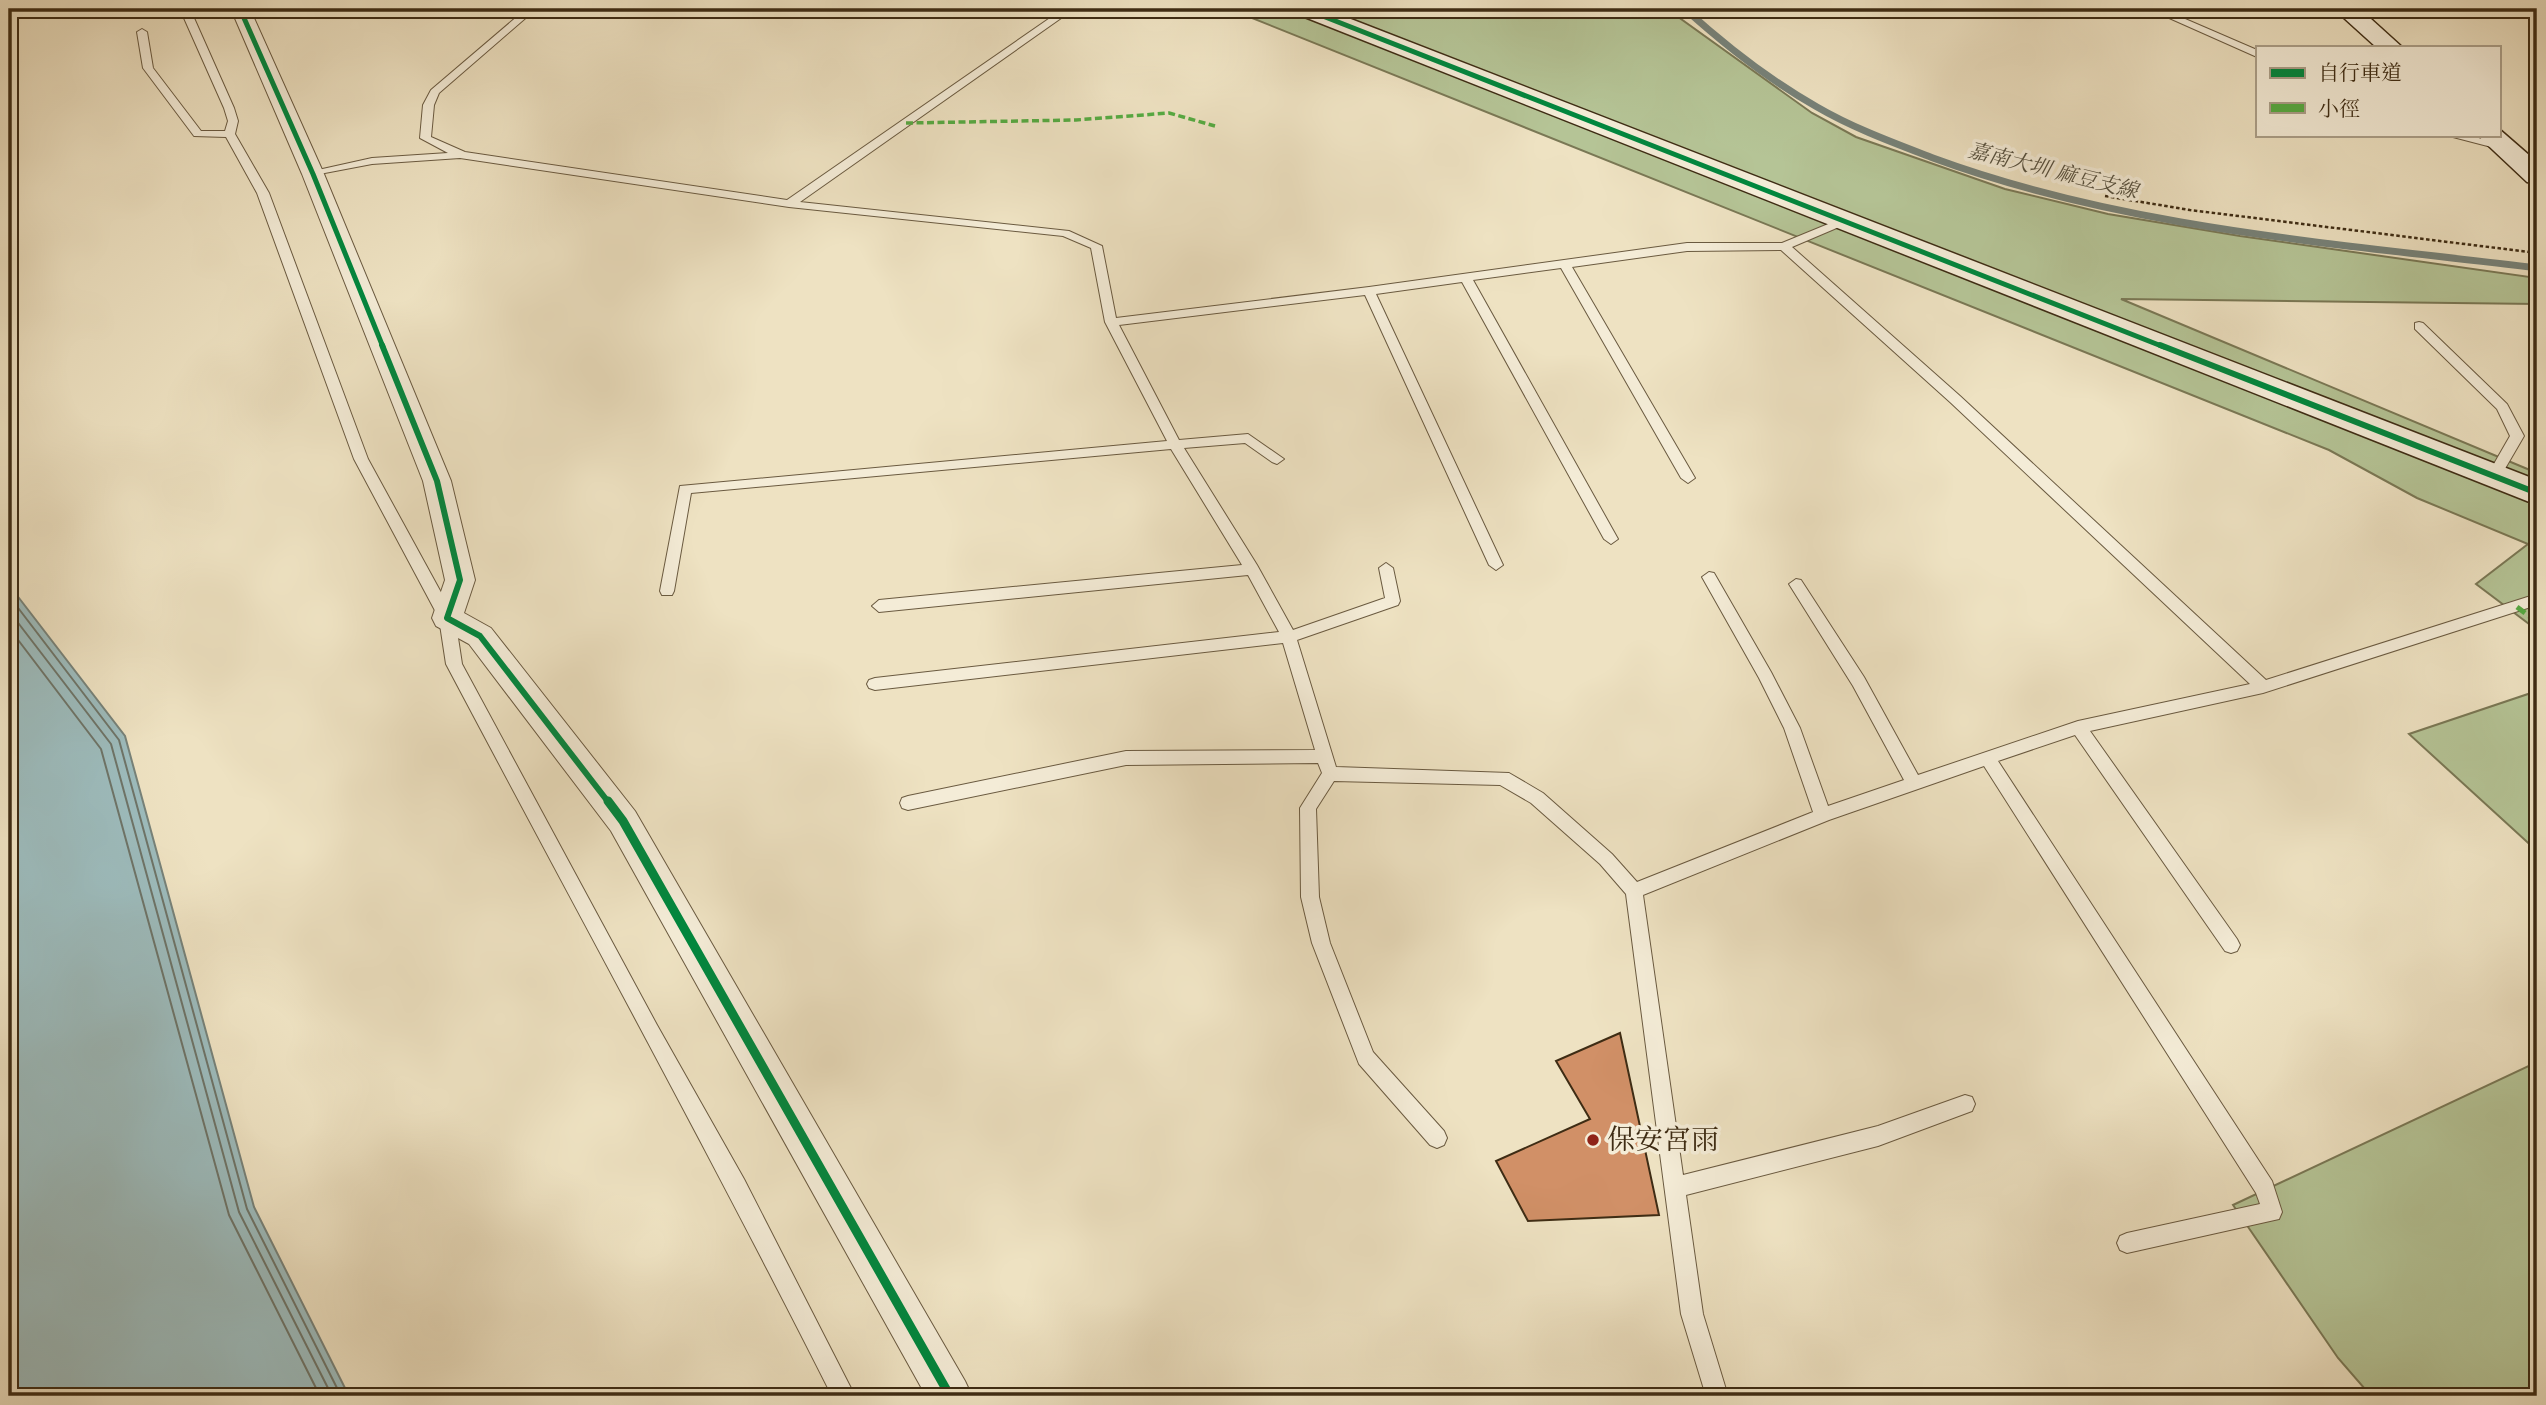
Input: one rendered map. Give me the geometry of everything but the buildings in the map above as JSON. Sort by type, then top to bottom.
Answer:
[{"type":"street","points":[[240,9],[313,174],[437,481],[460,580],[447,618],[480,636],[624,821],[950,1396]]},
{"type":"street","points":[[1304,9],[2537,493]]},
{"type":"street","points":[[2346,9],[2389,46]]},
{"type":"street","points":[[2498,141],[2537,176]]},
{"type":"lane","points":[[185,9],[229,108],[233,121],[230,134],[263,193],[361,460],[447,618],[454,664],[650,1031],[737,1186],[844,1396]]},
{"type":"lane","points":[[462,155],[425,138],[430,99],[440,84],[518,23],[531,9]]},
{"type":"lane","points":[[789,204],[1069,9]]},
{"type":"lane","points":[[2154,9],[2256,54]]},
{"type":"lane","points":[[142,32],[148,68],[198,134],[230,134]]},
{"type":"lane","points":[[2464,136],[2498,141]]},
{"type":"lane","points":[[313,174],[372,161],[462,155],[789,204],[1065,233],[1096,246],[1111,322],[1175,446],[1252,569],[1289,637],[1330,774],[1308,808],[1310,897],[1321,943],[1366,1058],[1437,1138]]},
{"type":"lane","points":[[1111,322],[1369,292],[1688,247],[1784,246],[1842,222]]},
{"type":"lane","points":[[1784,246],[1955,399],[2263,687]]},
{"type":"lane","points":[[1565,265],[1688,478]]},
{"type":"lane","points":[[1466,278],[1611,539]]},
{"type":"lane","points":[[1369,292],[1496,565]]},
{"type":"lane","points":[[2419,326],[2494,398],[2502,407],[2517,436],[2494,476]]},
{"type":"lane","points":[[667,591],[685,489],[1248,438],[1277,459]]},
{"type":"lane","points":[[875,684],[1289,637],[1393,601],[1386,568]]},
{"type":"lane","points":[[879,606],[1252,569]]},
{"type":"lane","points":[[1709,577],[1766,676],[1792,728],[1823,815]]},
{"type":"lane","points":[[1796,584],[1852,666],[1885,723],[1914,783]]},
{"type":"lane","points":[[1634,891],[1823,815],[2078,727],[2263,687],[2537,599]]},
{"type":"lane","points":[[2078,727],[2231,945]]},
{"type":"lane","points":[[908,803],[1126,758],[1325,756]]},
{"type":"lane","points":[[1987,757],[2265,1188],[2272,1212],[2127,1243]]},
{"type":"lane","points":[[1330,774],[1503,778],[1537,798],[1606,859],[1634,891],[1692,1314],[1717,1396]]},
{"type":"lane","points":[[1673,1188],[1878,1136],[1965,1104]]},
{"type":"path","points":[[2105,196],[2190,210],[2537,253]]},
{"type":"green space","points":[[1255,9],[1511,9],[1519,17],[1594,9],[1667,9],[1812,113],[1856,137],[2005,189],[2108,214],[2240,236],[2537,278],[2537,304],[2121,299],[2537,473],[2537,630],[2476,584],[2528,544],[2417,498],[2329,450],[1242,14]]},
{"type":"green space","points":[[2537,691],[2537,851],[2409,734]]},
{"type":"green space","points":[[2537,1062],[2537,1396],[2371,1396],[2338,1358],[2233,1205]]},
{"type":"water","points":[[9,585],[125,736],[254,1207],[349,1396],[9,1396]]},
{"type":"waterway","name":"嘉南大圳 麻豆支線","points":[[1685,9],[1765,74],[1831,115],[1933,158],[2006,182],[2080,202],[2232,230],[2537,268]]},
{"type":"marked path","points":[[906,123],[1076,120],[1169,113],[1215,126]]},
{"type":"marked path","points":[[2517,607],[2537,622]]},
{"type":"cycle path","points":[[240,9],[313,174],[437,481],[460,580],[447,618],[480,636],[623,821],[950,1396]]},
{"type":"cycle path","points":[[1305,9],[2537,493]]},
{"type":"place","name":"保安宮雨","points":[[1593,1140]]}]
